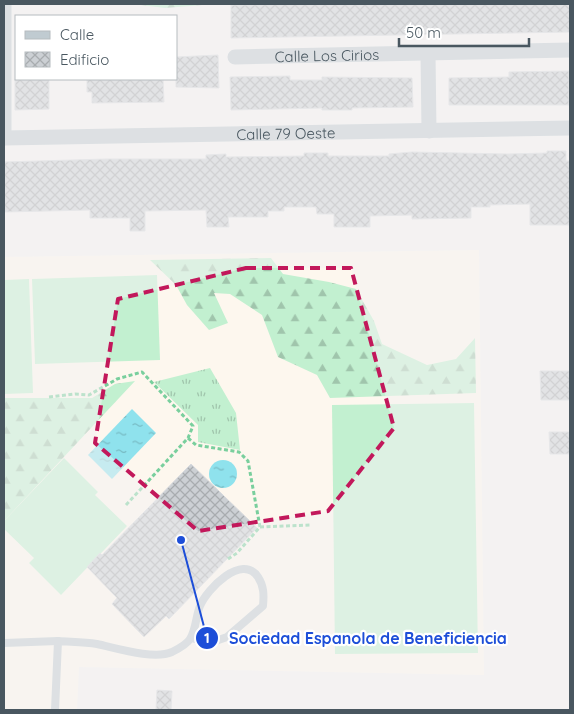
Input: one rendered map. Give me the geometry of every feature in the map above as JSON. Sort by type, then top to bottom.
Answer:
[{"type":"street","points":[[4,4],[4,138]]},
{"type":"street","name":"Calle Los Cirios","points":[[235,57],[570,50]]},
{"type":"street","points":[[428,53],[429,131]]},
{"type":"street","name":"Calle 79 Oeste","points":[[4,138],[570,128]]},
{"type":"lane","points":[[4,643],[58,641],[94,644],[153,655],[170,653],[191,638],[200,606],[207,594],[227,576],[240,568],[249,569],[255,573],[262,583],[264,594],[263,606],[227,637],[210,643],[191,638]]},
{"type":"lane","points":[[55,710],[58,641]]},
{"type":"path","points":[[49,397],[75,394],[89,395],[117,380],[142,372],[192,426],[188,438],[126,505]]},
{"type":"path","points":[[188,438],[196,445],[239,452],[248,461],[260,526]]},
{"type":"path","points":[[227,576],[221,566],[236,553],[260,526],[312,525]]},
{"type":"highlighted area","points":[[246,268],[351,268],[394,428],[328,511],[198,531],[95,443],[118,299]]},
{"type":"shaded area","points":[[479,250],[484,675],[79,667],[77,710],[4,710],[4,257]]},
{"type":"green space","points":[[105,4],[215,4],[165,8]]},
{"type":"green space","points":[[271,258],[283,274],[356,289],[374,321],[382,344],[427,365],[456,359],[475,338],[476,393],[330,398],[317,375],[278,357],[262,315],[230,294],[214,293],[228,323],[209,330],[187,305],[176,285],[150,260]]},
{"type":"green space","points":[[157,275],[160,360],[35,364],[32,279]]},
{"type":"green space","points":[[29,279],[33,393],[4,394],[4,280]]},
{"type":"green space","points":[[210,368],[236,413],[240,450],[198,442],[198,425],[154,382]]},
{"type":"green space","points":[[135,381],[4,521],[4,398],[92,398],[115,384]]},
{"type":"green space","points":[[474,403],[478,653],[335,654],[332,405]]},
{"type":"green space","points":[[64,458],[98,492],[95,495],[127,526],[61,595],[29,563],[34,558],[4,529],[4,521]]},
{"type":"water","points":[[132,409],[156,433],[112,479],[88,455]]},
{"type":"water","points":[[223,460],[233,464],[237,474],[233,484],[223,488],[213,484],[209,474],[213,464]]},
{"type":"building","points":[[570,4],[570,32],[231,38],[231,5]]},
{"type":"building","points":[[218,55],[219,88],[176,87],[176,80],[178,80],[178,57]]},
{"type":"building","points":[[569,71],[569,105],[449,105],[449,78],[509,77],[509,72]]},
{"type":"building","points":[[290,76],[290,80],[322,80],[322,77],[412,78],[413,107],[352,108],[352,110],[322,110],[322,108],[231,110],[230,77]]},
{"type":"building","points":[[15,80],[49,80],[49,109],[15,110]]},
{"type":"building","points":[[87,80],[163,80],[164,102],[92,103],[92,92],[87,92]]},
{"type":"building","points":[[547,151],[566,151],[566,161],[570,161],[570,225],[530,225],[530,204],[471,207],[471,218],[412,219],[412,215],[370,216],[370,227],[334,227],[334,214],[317,214],[316,207],[284,207],[284,211],[268,211],[268,217],[228,217],[229,227],[207,227],[206,210],[145,211],[145,231],[130,231],[130,218],[90,218],[90,210],[4,212],[4,162],[206,159],[206,155],[226,154],[226,157],[304,156],[304,153],[328,153],[328,156],[389,156],[389,154],[412,152],[507,154],[547,153]]},
{"type":"building","points":[[540,371],[570,371],[570,400],[541,400]]},
{"type":"building","points":[[549,432],[570,432],[570,454],[550,454]]},
{"type":"building","points":[[191,464],[257,528],[169,619],[166,616],[144,637],[112,604],[117,598],[87,567],[100,553],[102,555]]},
{"type":"building","points":[[157,690],[172,691],[171,710],[156,710]]},
{"type":"place","name":"Sociedad Espanola de Beneficiencia","points":[[181,540]]}]
